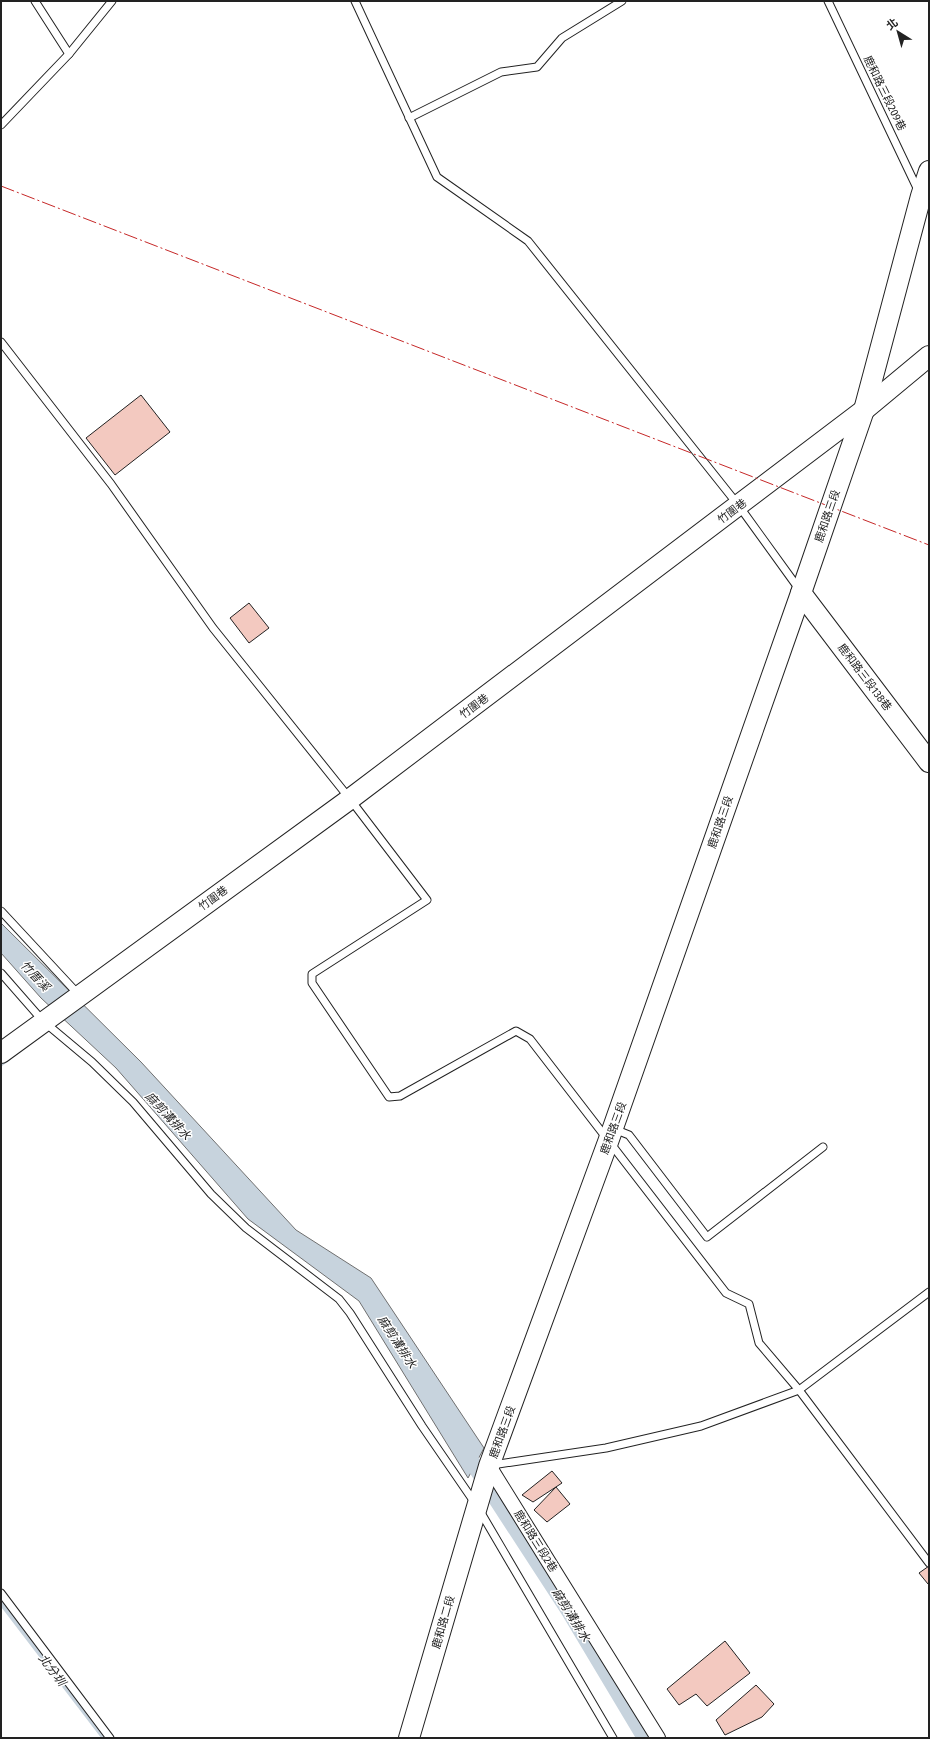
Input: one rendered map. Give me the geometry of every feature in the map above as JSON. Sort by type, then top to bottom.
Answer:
[{"type":"main road","name":"鹿和路三段","points":[[477,1506],[489,1466],[610,1135],[864,410],[929,171]]},
{"type":"main road","name":"竹圍巷","points":[[1,1053],[350,799],[739,506],[864,410],[929,356]]},
{"type":"main road","name":"鹿和路三段138巷","points":[[801,593],[929,762]]},
{"type":"main road","name":"鹿和路二段","points":[[409,1738],[477,1506]]},
{"type":"street","name":"鹿和路三段2巷","points":[[489,1466],[658,1738]]},
{"type":"lane","points":[[35,1],[69,54]]},
{"type":"lane","points":[[1,125],[69,54],[112,1]]},
{"type":"lane","points":[[355,1],[437,177],[528,241],[739,506],[801,593]]},
{"type":"lane","points":[[409,118],[501,72],[537,67],[562,38],[622,1]]},
{"type":"lane","name":"鹿和路三段209巷","points":[[828,1],[921,196]]},
{"type":"lane","points":[[1,342],[111,484],[213,628],[350,799],[427,900],[312,974],[312,983],[389,1096],[400,1096],[516,1031],[530,1039],[610,1135],[726,1293],[749,1304],[759,1343],[799,1390],[929,1563]]},
{"type":"lane","points":[[1,911],[79,995]]},
{"type":"lane","points":[[1,973],[43,1021],[92,1062],[133,1102],[211,1194],[246,1228],[339,1299],[350,1313],[422,1426],[477,1506],[613,1738]]},
{"type":"lane","points":[[610,1135],[629,1135],[707,1237],[823,1147]]},
{"type":"lane","points":[[489,1466],[606,1448],[701,1426],[799,1390],[929,1292]]},
{"type":"lane","points":[[1,1593],[110,1738]]},
{"type":"water","name":"竹厝溪","points":[[1,923],[141,1062],[296,1230],[371,1278],[484,1448],[468,1478],[359,1301],[248,1219],[116,1068],[41,998],[1,953]]},
{"type":"building","points":[[141,395],[170,432],[115,475],[86,438]]},
{"type":"building","points":[[249,603],[269,628],[249,643],[230,618]]},
{"type":"building","points":[[552,1471],[562,1483],[533,1502],[522,1495]]},
{"type":"building","points":[[556,1487],[570,1504],[547,1522],[534,1510]]},
{"type":"building","points":[[929,1566],[929,1584],[928,1584],[919,1573]]},
{"type":"building","points":[[725,1641],[750,1673],[707,1706],[696,1694],[679,1705],[667,1689]]},
{"type":"building","points":[[756,1685],[774,1704],[762,1717],[725,1735],[716,1720]]},
{"type":"waterway","points":[[1,1064],[8,1059]]},
{"type":"waterway","name":"麻剪溝排水","points":[[463,1448],[569,1611],[645,1738]]},
{"type":"waterway","name":"北分圳","points":[[1,1603],[104,1738]]},
{"type":"power","points":[[1,186],[929,545]]}]
